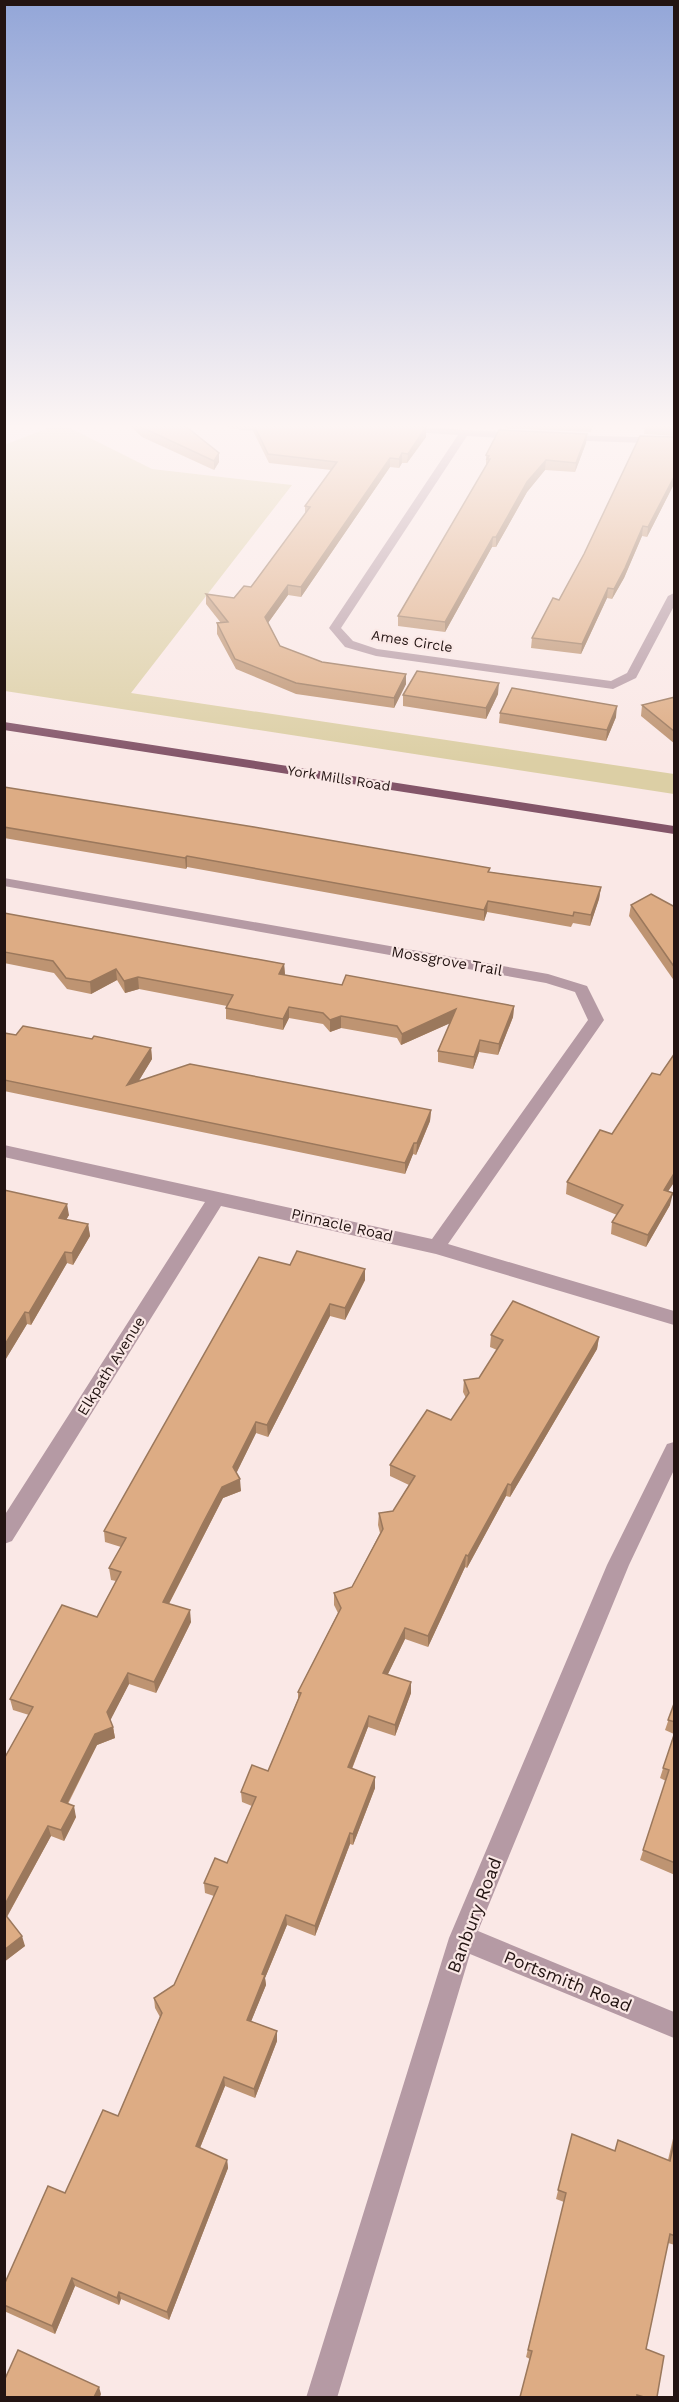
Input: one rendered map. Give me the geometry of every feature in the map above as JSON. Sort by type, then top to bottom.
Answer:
[{"type":"main road","name":"York Mills Road","points":[[4,726],[675,830]]},
{"type":"street","name":"Ames Circle","points":[[395,537],[335,628],[349,644],[376,652],[613,685],[632,675],[675,596]]},
{"type":"street","name":"Mossgrove Trail","points":[[4,882],[548,979],[581,989],[596,1020],[436,1246]]},
{"type":"street","name":"Pinnacle Road","points":[[4,1151],[436,1246],[675,1317]]},
{"type":"street","name":"Elkpath Avenue","points":[[4,1535],[217,1198]]},
{"type":"street","name":"Banbury Road","points":[[321,2397],[462,1938],[618,1565],[675,1450]]},
{"type":"street","name":"Portsmith Road","points":[[462,1938],[675,2025]]},
{"type":"shaded area","points":[[4,537],[252,537],[131,693],[674,774],[674,794],[5,691]]},
{"type":"building","points":[[288,537],[335,537],[301,587],[288,585],[265,617],[280,646],[322,662],[406,674],[394,698],[296,683],[235,659],[217,623],[228,622],[206,594],[234,598],[244,586],[251,587]]},
{"type":"building","points":[[444,537],[493,537],[445,622],[398,616]]},
{"type":"building","points":[[592,537],[638,537],[614,589],[608,588],[582,644],[532,638],[553,598],[559,600]]},
{"type":"building","points":[[417,671],[499,683],[486,708],[403,695]]},
{"type":"building","points":[[512,688],[617,706],[607,730],[500,713]]},
{"type":"building","points":[[675,697],[675,732],[642,705]]},
{"type":"building","points":[[4,787],[490,868],[488,872],[601,887],[591,915],[574,912],[573,916],[488,901],[484,910],[187,856],[185,858],[4,827]]},
{"type":"building","points":[[651,894],[675,907],[675,968],[631,905]]},
{"type":"building","points":[[4,913],[284,964],[279,974],[342,985],[346,975],[514,1006],[499,1044],[480,1040],[474,1057],[438,1051],[456,1009],[402,1034],[397,1026],[341,1016],[330,1020],[323,1013],[289,1007],[283,1019],[226,1008],[233,995],[138,977],[124,981],[116,969],[90,982],[66,978],[53,961],[4,952]]},
{"type":"building","points":[[23,1026],[92,1039],[94,1036],[151,1048],[127,1085],[190,1064],[431,1110],[417,1143],[414,1143],[405,1163],[4,1080],[4,1033],[16,1035]]},
{"type":"building","points":[[675,1053],[675,1172],[664,1190],[673,1193],[648,1235],[612,1222],[623,1205],[567,1182],[600,1130],[612,1134],[652,1073],[660,1075]]},
{"type":"building","points":[[4,1190],[67,1204],[59,1218],[88,1224],[72,1253],[65,1252],[29,1313],[25,1312],[4,1346]]},
{"type":"building","points":[[297,1251],[365,1269],[345,1308],[330,1304],[267,1425],[256,1422],[233,1467],[240,1479],[222,1487],[204,1521],[163,1602],[190,1610],[154,1682],[128,1673],[107,1712],[113,1727],[95,1734],[61,1801],[74,1806],[61,1830],[48,1826],[4,1906],[4,1757],[33,1707],[10,1699],[62,1605],[97,1617],[121,1572],[109,1568],[126,1538],[104,1531],[259,1257],[290,1265]]},
{"type":"building","points":[[513,1301],[599,1337],[511,1485],[508,1484],[468,1556],[466,1555],[428,1636],[405,1628],[383,1673],[411,1682],[395,1725],[369,1716],[348,1767],[375,1777],[353,1834],[350,1833],[315,1926],[286,1915],[262,1974],[265,1975],[247,2020],[277,2031],[254,2089],[224,2077],[196,2146],[227,2160],[167,2312],[119,2292],[117,2298],[72,2278],[52,2326],[4,2305],[4,2285],[48,2186],[65,2193],[103,2110],[118,2116],[162,2013],[154,1998],[174,1985],[218,1887],[204,1883],[215,1858],[227,1863],[256,1797],[241,1792],[252,1765],[268,1771],[301,1693],[298,1692],[341,1608],[334,1593],[352,1587],[383,1529],[379,1513],[393,1511],[415,1476],[390,1465],[427,1410],[451,1420],[469,1393],[464,1380],[479,1378],[503,1340],[491,1335]]},
{"type":"building","points":[[675,1701],[675,1722],[668,1720]]},
{"type":"building","points":[[675,1732],[675,1863],[643,1850],[669,1770],[663,1768]]},
{"type":"building","points":[[4,1913],[22,1936],[4,1950]]},
{"type":"building","points":[[572,2134],[615,2151],[618,2140],[670,2161],[675,2138],[675,2236],[670,2234],[646,2349],[664,2356],[657,2397],[637,2395],[637,2397],[520,2397],[532,2351],[528,2350],[566,2193],[558,2190]]},
{"type":"building","points":[[18,2350],[99,2387],[94,2397],[4,2397],[4,2381]]}]
